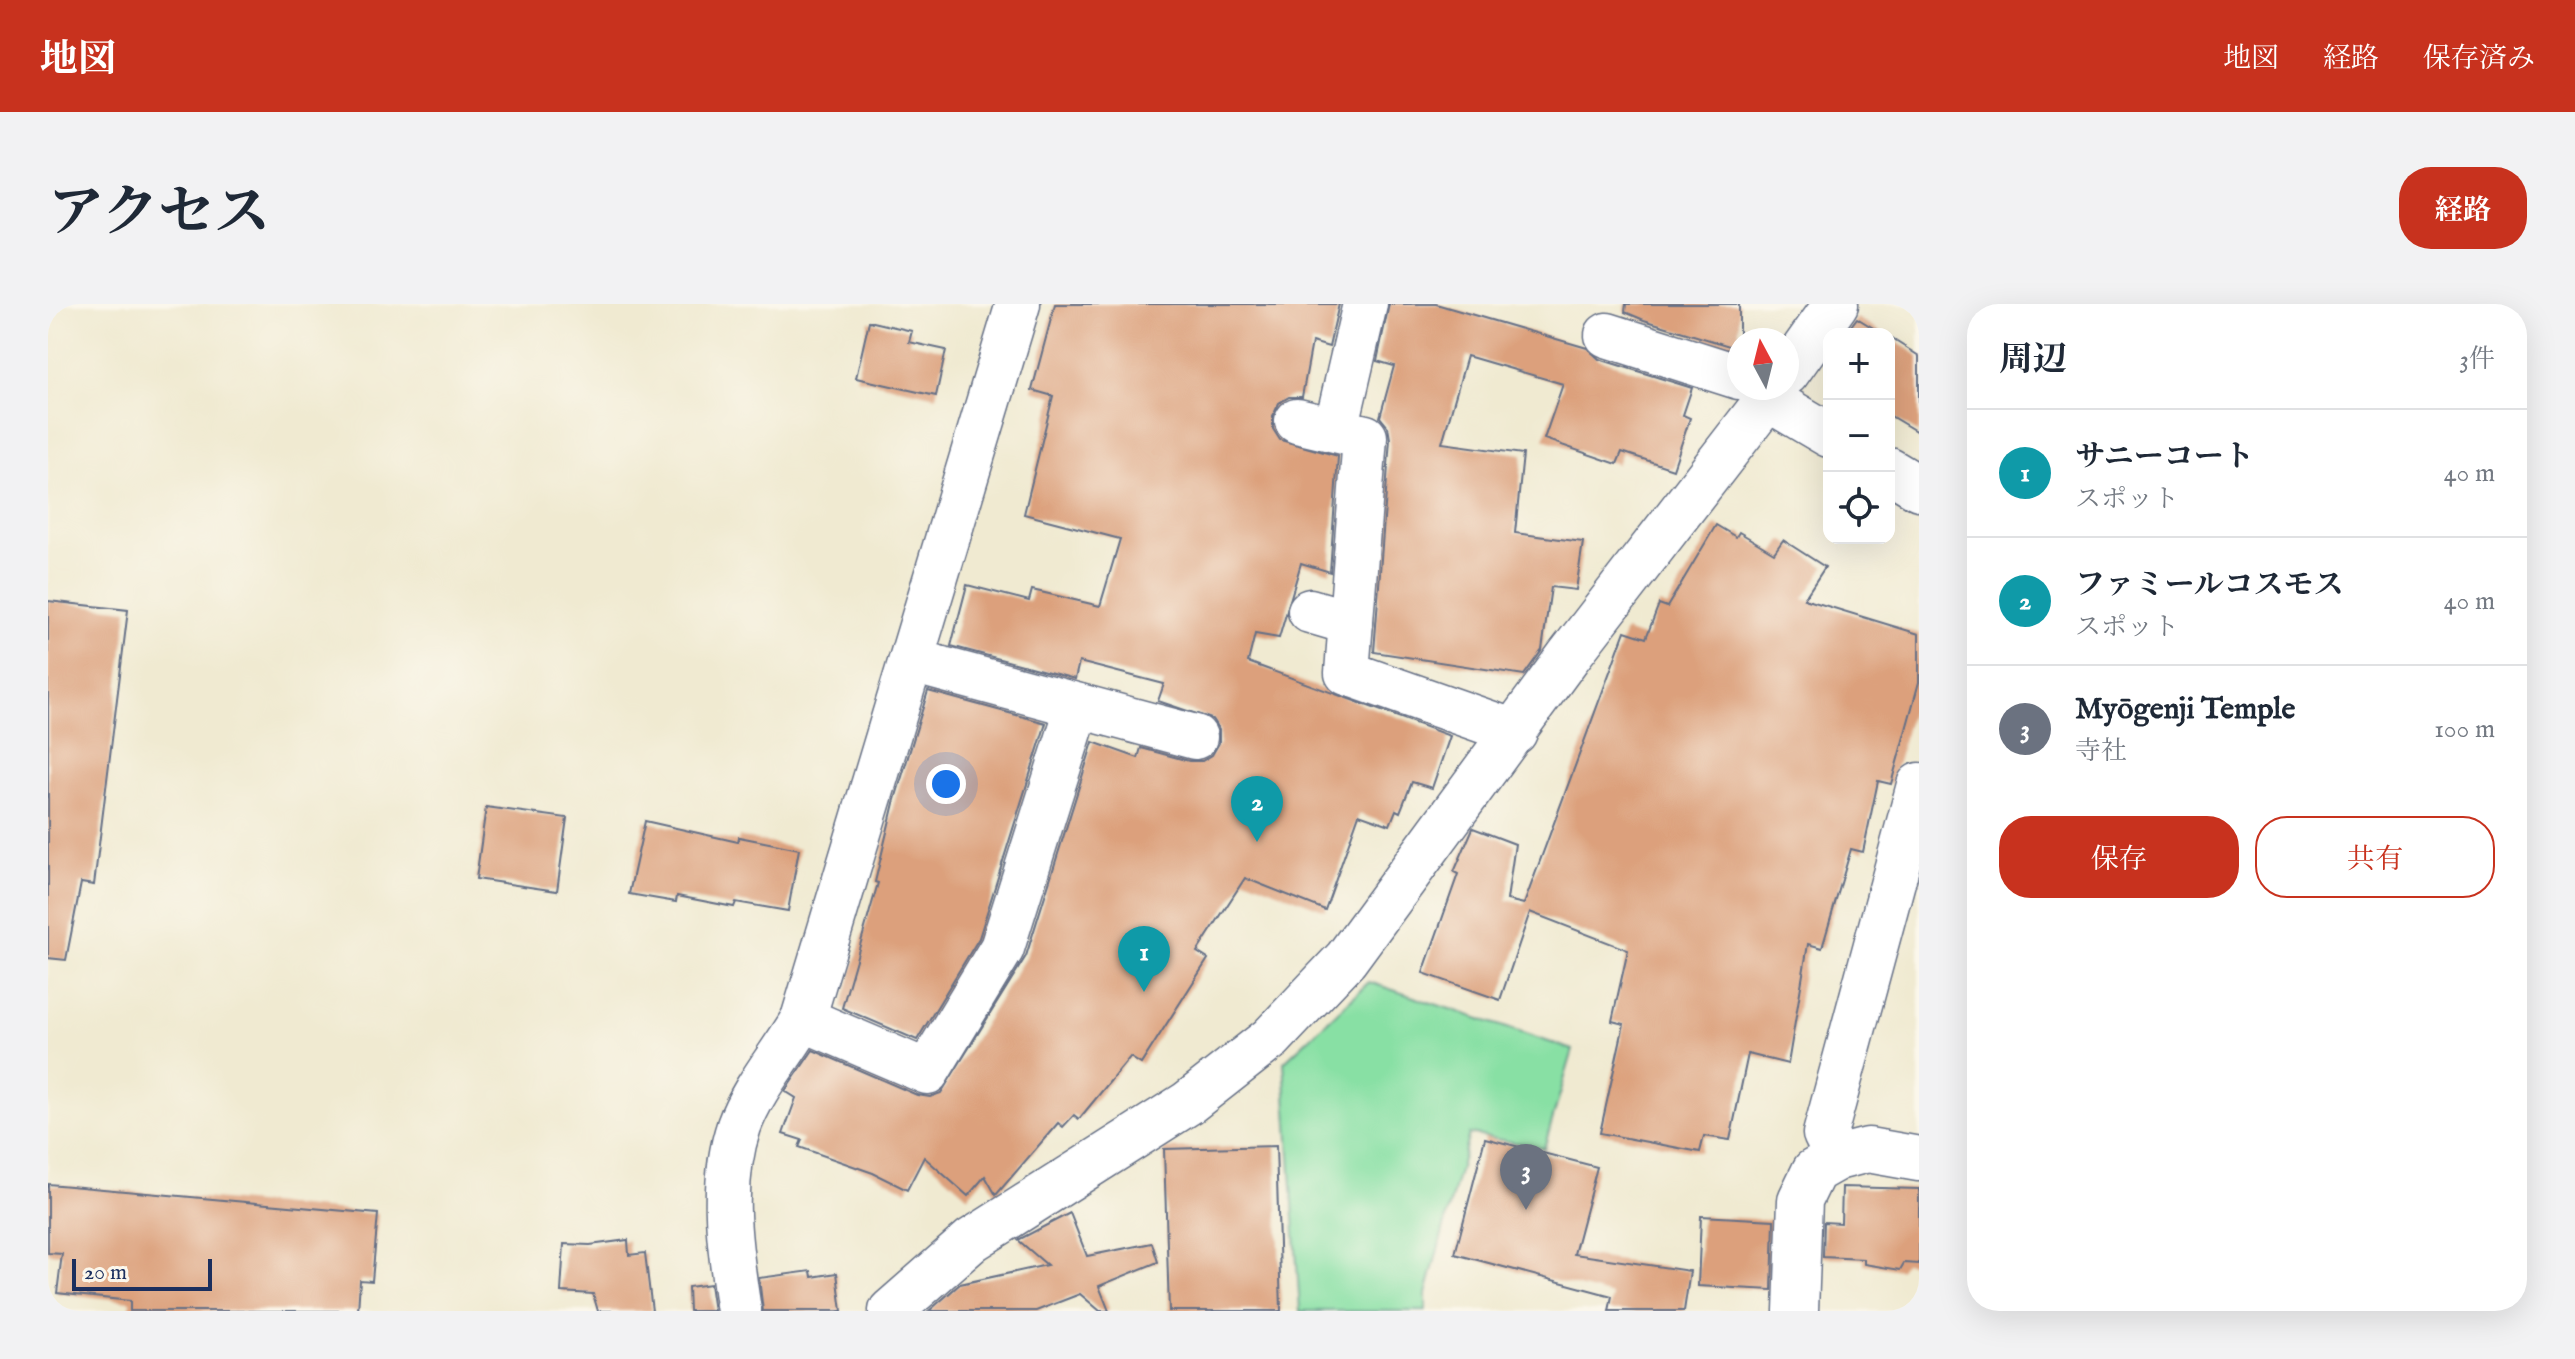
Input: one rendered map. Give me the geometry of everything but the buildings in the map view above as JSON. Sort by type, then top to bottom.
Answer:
[{"type":"street","points":[[739,1311],[729,1251],[728,1186],[739,1126],[762,1082],[803,1019],[858,847],[885,740],[912,661],[1018,304]]},
{"type":"street","points":[[1365,304],[1316,425],[1365,437],[1347,673],[1515,732]]},
{"type":"street","points":[[1799,350],[1836,304]]},
{"type":"street","points":[[1607,335],[1727,373]]},
{"type":"street","points":[[891,1311],[972,1240],[1188,1103],[1271,1038],[1346,959],[1760,400]]},
{"type":"street","points":[[1787,400],[1823,430]]},
{"type":"street","points":[[1892,472],[1919,488]]},
{"type":"street","points":[[1310,611],[1351,623]]},
{"type":"street","points":[[912,661],[1195,737]]},
{"type":"street","points":[[803,1019],[927,1072],[1002,948],[1078,706]]},
{"type":"street","points":[[1837,1158],[1825,1134],[1919,785]]},
{"type":"street","points":[[1796,1311],[1800,1200],[1814,1171],[1837,1158],[1868,1150],[1919,1159]]},
{"type":"green space","points":[[1369,982],[1573,1050],[1544,1148],[1469,1134],[1426,1294],[1426,1311],[1300,1311],[1284,1062]]},
{"type":"place","name":"ファミールコスモス","points":[[1257,842]]},
{"type":"place","name":"サニーコート","points":[[1144,992]]},
{"type":"place","name":"Myōgenji Temple","points":[[1526,1210]]}]
